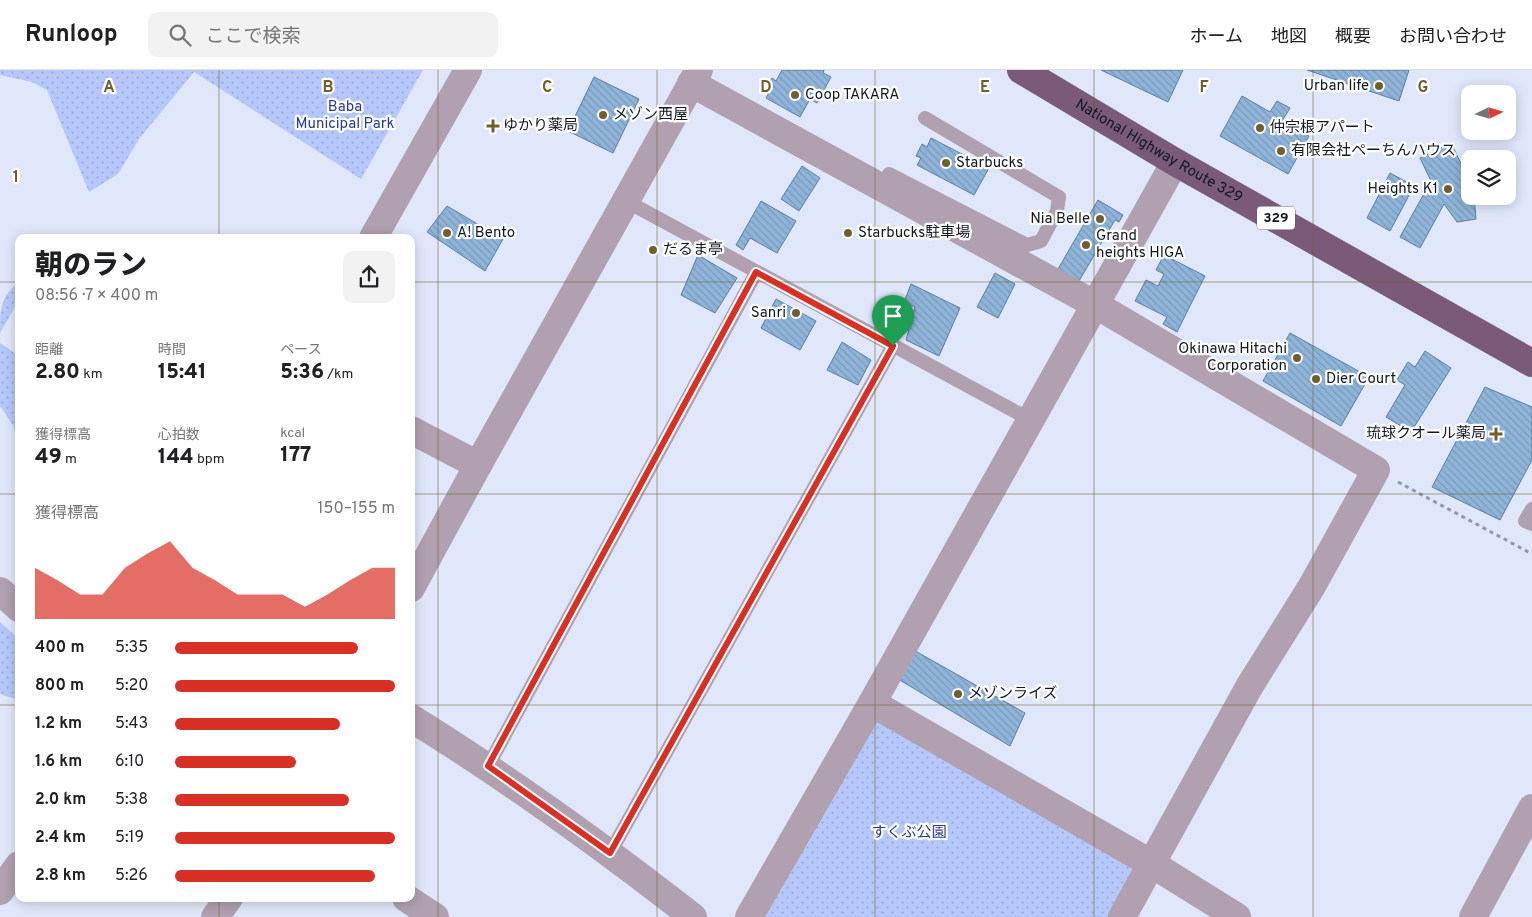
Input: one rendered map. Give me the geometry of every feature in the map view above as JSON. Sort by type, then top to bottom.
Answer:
[{"type":"highway","name":"National Highway Route 329","points":[[1021,70],[1175,162],[1532,363]]},
{"type":"street","points":[[375,234],[468,70]]},
{"type":"street","points":[[415,581],[695,77],[1096,305],[1376,470],[1312,586],[1249,687],[1122,917]]},
{"type":"street","points":[[749,917],[872,703],[1175,162]]},
{"type":"street","points":[[415,432],[478,465]]},
{"type":"street","points":[[0,591],[15,604]]},
{"type":"street","points":[[872,703],[1152,864],[1237,917]]},
{"type":"street","points":[[415,720],[488,766],[610,853],[693,917]]},
{"type":"street","points":[[1473,917],[1532,808]]},
{"type":"street","points":[[0,891],[15,870]]},
{"type":"street","points":[[215,917],[226,902]]},
{"type":"street","points":[[412,902],[435,917]]},
{"type":"lane","points":[[890,174],[1027,244],[1041,241],[1057,211],[1059,197],[925,118]]},
{"type":"lane","points":[[626,200],[1031,420]]},
{"type":"lane","points":[[488,766],[756,272]]},
{"type":"lane","points":[[610,853],[893,346]]},
{"type":"lane","points":[[1532,510],[1525,520],[1532,524]]},
{"type":"path","points":[[1376,470],[1532,554]]},
{"type":"green space","name":"Baba Municipal Park","points":[[0,70],[423,70],[361,179],[194,72],[139,139],[118,174],[89,192],[47,90],[32,82],[0,75]]},
{"type":"green space","points":[[15,286],[15,307],[0,333],[2,304]]},
{"type":"green space","points":[[0,343],[15,353],[15,432],[13,425],[0,406]]},
{"type":"green space","points":[[0,622],[15,635],[15,699],[0,694]]},
{"type":"green space","name":"すくぶ公園","points":[[876,717],[1137,868],[1110,917],[765,917]]},
{"type":"building","name":"Coop TAKARA","points":[[782,70],[824,70],[823,73],[831,77],[817,103],[810,99],[800,117],[766,98],[770,91],[766,89],[772,78],[776,81]]},
{"type":"building","points":[[1101,70],[1183,70],[1168,102]]},
{"type":"building","name":"Urban life","points":[[1307,70],[1409,70],[1399,101]]},
{"type":"building","name":"メゾン西屋","points":[[594,77],[639,99],[613,153],[568,131]]},
{"type":"building","name":"仲宗根アパート","points":[[1242,96],[1270,112],[1277,101],[1290,108],[1282,121],[1309,136],[1288,174],[1220,136]]},
{"type":"building","points":[[931,138],[989,168],[974,195],[917,165],[921,158],[916,156],[922,144],[927,147]]},
{"type":"building","name":"Heights K1","points":[[1451,143],[1461,164],[1461,205],[1475,205],[1476,219],[1457,222],[1444,204],[1420,248],[1400,237],[1431,181],[1420,158]]},
{"type":"building","points":[[802,166],[820,178],[799,211],[781,199]]},
{"type":"building","points":[[1390,173],[1414,186],[1390,231],[1367,218]]},
{"type":"building","name":"Grand heights HIGA","points":[[1098,200],[1123,215],[1119,222],[1115,220],[1079,281],[1058,269]]},
{"type":"building","points":[[761,201],[796,221],[777,253],[750,238],[743,250],[736,245]]},
{"type":"building","points":[[447,206],[503,239],[485,271],[427,232]]},
{"type":"building","points":[[698,255],[737,278],[715,313],[681,295]]},
{"type":"building","points":[[1164,255],[1205,276],[1177,332],[1163,324],[1167,317],[1135,301],[1146,280],[1158,286],[1164,274],[1156,270]]},
{"type":"building","points":[[995,273],[1015,284],[998,318],[977,307]]},
{"type":"building","points":[[911,284],[960,308],[939,356],[906,340],[915,307],[904,302]]},
{"type":"building","points":[[776,299],[816,321],[800,350],[761,328]]},
{"type":"building","name":"Dier Court","points":[[1290,333],[1369,377],[1341,426],[1263,381]]},
{"type":"building","points":[[842,342],[871,360],[858,385],[827,370]]},
{"type":"building","points":[[1425,351],[1451,368],[1411,432],[1386,417],[1405,385],[1397,380],[1408,362],[1415,367]]},
{"type":"building","name":"琉球クオール薬局","points":[[1485,387],[1532,407],[1532,460],[1500,520],[1432,487]]},
{"type":"building","name":"メゾンライズ","points":[[910,648],[1025,713],[1010,746],[893,676]]},
{"type":"place","name":"Urban life","points":[[1379,86]]},
{"type":"place","name":"Coop TAKARA","points":[[795,95]]},
{"type":"place","name":"メゾン西屋","points":[[603,115]]},
{"type":"place","name":"ゆかり薬局","points":[[493,126]]},
{"type":"place","name":"仲宗根アパート","points":[[1260,128]]},
{"type":"place","name":"有限会社ぺーちんハウス","points":[[1281,151]]},
{"type":"place","name":"Starbucks","points":[[946,163]]},
{"type":"place","name":"Heights K1","points":[[1448,189]]},
{"type":"place","name":"Nia Belle","points":[[1100,219]]},
{"type":"place","name":"A! Bento","points":[[447,233]]},
{"type":"place","name":"Starbucks駐車場","points":[[848,233]]},
{"type":"place","name":"Grand heights HIGA","points":[[1086,245]]},
{"type":"place","name":"だるま亭","points":[[653,250]]},
{"type":"place","name":"Sanri","points":[[796,313]]},
{"type":"place","name":"Okinawa Hitachi Corporation","points":[[1297,358]]},
{"type":"place","name":"Dier Court","points":[[1316,379]]},
{"type":"place","name":"琉球クオール薬局","points":[[1496,434]]},
{"type":"place","name":"メゾンライズ","points":[[958,694]]},
{"type":"route","points":[[756,272],[893,346],[610,853],[488,766],[756,272]]}]
